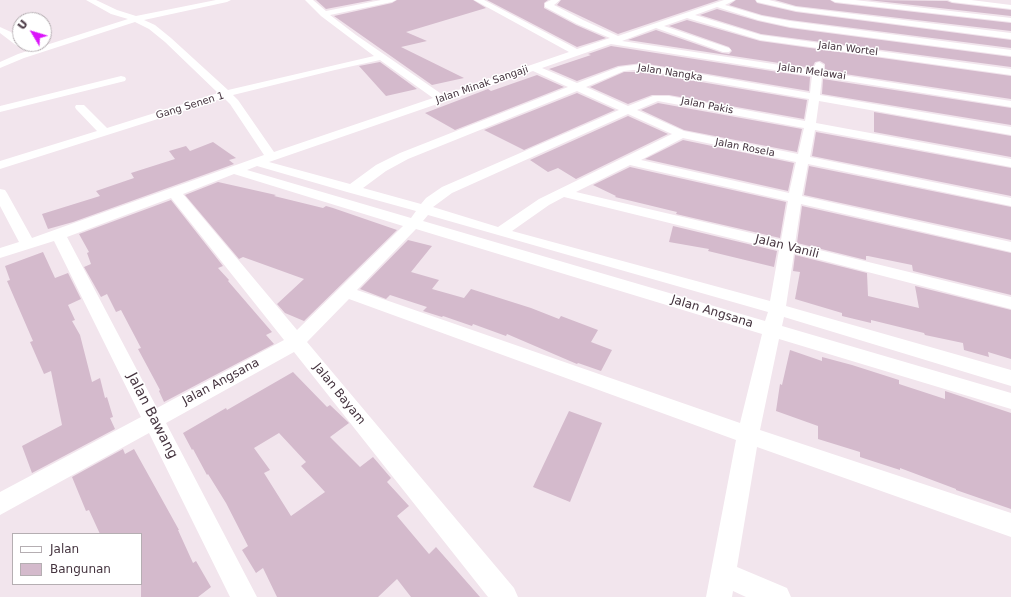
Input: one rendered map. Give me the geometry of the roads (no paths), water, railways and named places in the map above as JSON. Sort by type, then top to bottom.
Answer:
[{"type":"street","points":[[90,0],[114,12],[136,19],[152,27],[168,40],[234,102],[271,157]]},
{"type":"street","points":[[0,65],[136,19],[214,1],[227,0]]},
{"type":"street","points":[[309,0],[324,14],[442,99]]},
{"type":"street","points":[[324,14],[392,0]]},
{"type":"street","points":[[556,0],[548,5],[616,40]]},
{"type":"street","name":"Jalan Minak Sangaji","points":[[0,253],[58,235],[173,191],[256,162],[731,0]]},
{"type":"street","points":[[760,0],[787,7],[1011,36]]},
{"type":"street","points":[[835,0],[895,3],[1011,20]]},
{"type":"street","points":[[952,0],[1011,7]]},
{"type":"street","points":[[481,2],[497,1]]},
{"type":"street","points":[[481,2],[577,53]]},
{"type":"street","points":[[895,3],[896,59]]},
{"type":"street","points":[[717,5],[774,21],[1011,53]]},
{"type":"street","name":"Jalan Wortel","points":[[687,15],[760,37],[896,59],[1011,72]]},
{"type":"street","name":"Jalan Melawai","points":[[657,26],[720,49],[763,61]]},
{"type":"street","points":[[0,30],[12,37]]},
{"type":"street","name":"Jalan Melawai","points":[[616,40],[710,56],[763,61],[897,81],[1011,95]]},
{"type":"street","points":[[710,56],[720,49]]},
{"type":"street","name":"Gang Senen 1","points":[[0,165],[226,94],[335,67],[383,57]]},
{"type":"street","name":"Jalan Nangka","points":[[352,189],[381,168],[404,156],[622,69],[642,67],[1011,131]]},
{"type":"street","name":"Jalan Rosela","points":[[535,68],[681,134],[1011,202]]},
{"type":"street","points":[[778,597],[721,586],[748,435],[775,320],[795,198],[810,126],[819,69]]},
{"type":"street","points":[[0,109],[121,80]]},
{"type":"street","name":"Jalan Melawai","points":[[897,81],[1011,104]]},
{"type":"street","name":"Jalan Pakis","points":[[419,216],[431,201],[447,190],[478,175],[658,98],[1011,163]]},
{"type":"street","points":[[80,107],[105,132]]},
{"type":"street","points":[[500,232],[539,205],[630,161],[681,134]]},
{"type":"street","points":[[630,161],[1011,247]]},
{"type":"street","points":[[256,162],[352,189],[419,216],[500,232],[775,320],[1011,378]]},
{"type":"street","name":"Jalan Angsana","points":[[233,170],[419,216],[775,320],[1011,401]]},
{"type":"street","name":"Jalan Bayam","points":[[173,191],[505,597]]},
{"type":"street","points":[[0,193],[28,244]]},
{"type":"street","name":"Jalan Vanili","points":[[563,193],[788,247],[1011,303]]},
{"type":"street","name":"Jalan Angsana","points":[[0,504],[296,342],[419,216]]},
{"type":"street","name":"Jalan Bawang","points":[[58,235],[154,419],[244,597]]},
{"type":"street","points":[[346,292],[748,435],[1011,525]]}]
